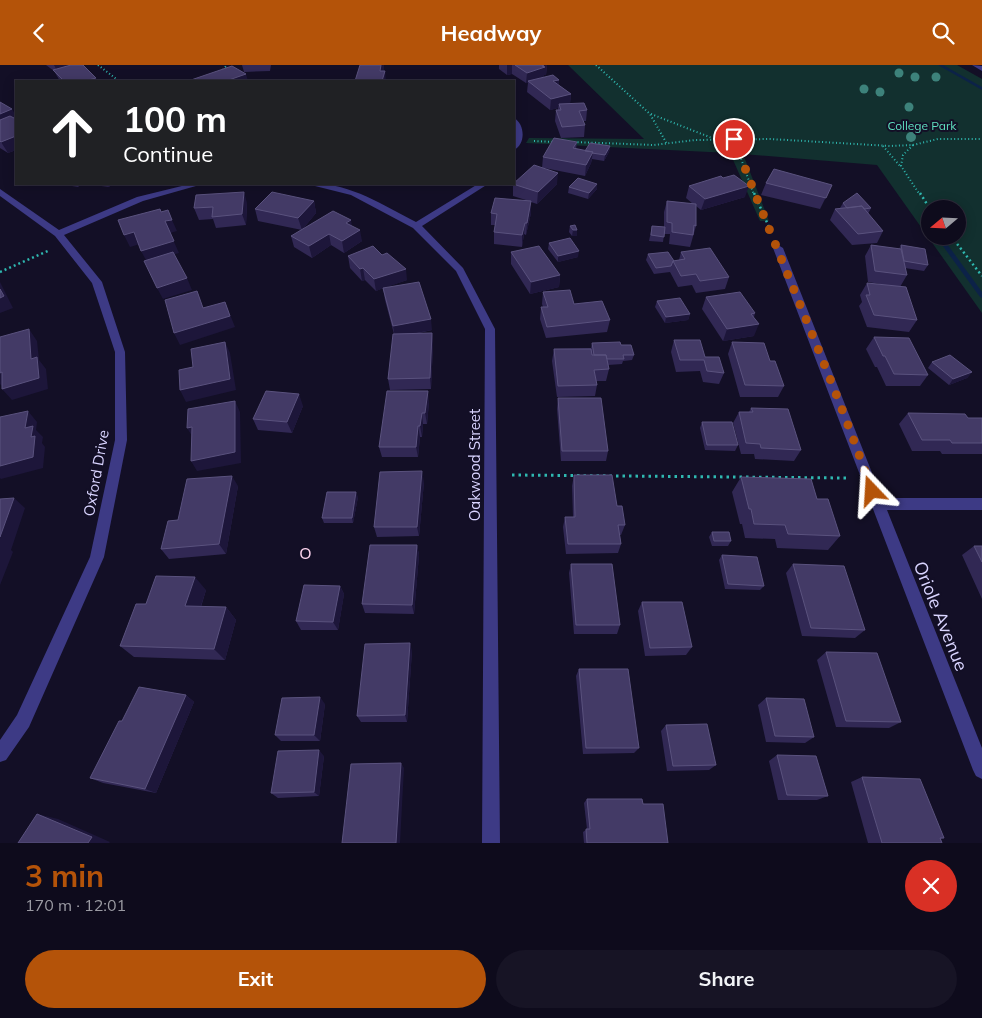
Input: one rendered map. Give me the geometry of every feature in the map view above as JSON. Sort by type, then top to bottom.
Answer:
[{"type":"street","points":[[975,65],[982,69]]},
{"type":"street","points":[[515,122],[520,133],[516,144]]},
{"type":"street","points":[[58,234],[140,199],[195,185]]},
{"type":"street","name":"Oakwood Street","points":[[316,185],[354,193],[416,226],[460,270],[490,329],[491,843]]},
{"type":"street","points":[[416,226],[482,185]]},
{"type":"street","name":"Oxford Drive","points":[[0,192],[58,234],[97,282],[120,352],[121,440],[96,557],[23,721],[0,754]]},
{"type":"street","name":"Oriole Avenue","points":[[778,248],[982,770]]},
{"type":"street","points":[[877,504],[982,504]]},
{"type":"path","points":[[98,65],[118,80]]},
{"type":"path","points":[[221,72],[227,65]]},
{"type":"path","points":[[596,65],[650,114],[667,143]]},
{"type":"path","points":[[650,114],[715,139]]},
{"type":"path","points":[[734,139],[754,194],[778,248]]},
{"type":"path","points":[[566,142],[654,145],[734,139],[809,140],[883,146],[913,145],[938,139],[982,139]]},
{"type":"path","points":[[516,144],[556,141]]},
{"type":"path","points":[[900,166],[903,155],[913,145]]},
{"type":"path","points":[[883,146],[900,166],[924,200]]},
{"type":"path","points":[[958,245],[982,276]]},
{"type":"path","points":[[0,272],[51,250]]},
{"type":"path","points":[[512,475],[851,478]]},
{"type":"green space","name":"College Park","points":[[568,65],[957,65],[982,79],[982,313],[934,245],[966,245],[966,200],[921,200],[921,227],[877,165],[743,154],[769,221],[760,221],[730,153],[526,143],[529,138],[644,139]]},
{"type":"building","points":[[71,65],[83,65],[96,78],[89,80],[63,80],[53,70]]},
{"type":"building","points":[[360,65],[381,65],[380,71],[385,71],[382,80],[355,80]]},
{"type":"building","points":[[515,65],[544,65],[542,66],[545,67],[527,73]]},
{"type":"building","points":[[232,66],[246,74],[229,80],[191,80]]},
{"type":"building","points":[[553,75],[559,80],[553,81],[571,94],[551,99],[528,81]]},
{"type":"building","points":[[0,102],[12,109],[0,114]]},
{"type":"building","points":[[584,103],[587,110],[579,111],[585,125],[562,127],[556,110],[561,110],[559,104]]},
{"type":"building","points":[[10,116],[15,118],[15,136],[0,141],[0,120]]},
{"type":"building","points":[[554,138],[577,142],[573,148],[593,152],[586,165],[543,157]]},
{"type":"building","points":[[590,143],[610,146],[605,155],[585,151]]},
{"type":"building","points":[[534,165],[558,173],[538,192],[515,185],[515,182]]},
{"type":"building","points":[[774,169],[832,185],[826,198],[766,183]]},
{"type":"building","points":[[734,175],[749,186],[705,199],[689,186],[721,176],[723,178]]},
{"type":"building","points":[[578,178],[597,184],[589,193],[569,187]]},
{"type":"building","points":[[244,192],[242,214],[212,217],[213,207],[194,208],[196,195]]},
{"type":"building","points":[[272,192],[314,201],[298,218],[255,209]]},
{"type":"building","points":[[857,193],[871,208],[864,209],[862,206],[847,208],[843,203]]},
{"type":"building","points":[[495,198],[531,201],[527,223],[525,223],[522,235],[494,232],[497,214],[491,213]]},
{"type":"building","points":[[667,201],[696,204],[696,226],[694,225],[693,235],[672,232],[672,223],[667,222]]},
{"type":"building","points":[[862,206],[883,231],[858,234],[835,209]]},
{"type":"building","points":[[160,209],[161,212],[168,210],[172,220],[165,221],[174,241],[141,251],[134,232],[124,235],[118,220]]},
{"type":"building","points":[[333,211],[351,220],[346,223],[360,230],[342,241],[329,234],[309,246],[291,236]]},
{"type":"building","points":[[575,225],[577,230],[573,230],[570,226]]},
{"type":"building","points":[[652,226],[665,227],[664,237],[651,235]]},
{"type":"building","points":[[570,238],[579,251],[558,256],[549,243]]},
{"type":"building","points":[[871,245],[901,249],[907,275],[875,271]]},
{"type":"building","points":[[901,245],[925,249],[928,265],[904,261]]},
{"type":"building","points":[[373,246],[382,255],[387,253],[406,269],[374,279],[363,268],[360,269],[348,256]]},
{"type":"building","points":[[539,246],[560,275],[531,282],[511,252]]},
{"type":"building","points":[[710,248],[729,277],[700,281],[696,274],[681,276],[673,261],[685,259],[681,252]]},
{"type":"building","points":[[173,252],[187,278],[157,288],[144,261]]},
{"type":"building","points":[[668,252],[674,261],[671,266],[656,268],[648,254]]},
{"type":"building","points":[[419,282],[431,319],[393,326],[383,288]]},
{"type":"building","points":[[867,283],[906,287],[917,320],[874,315],[866,295],[870,295]]},
{"type":"building","points":[[0,289],[4,296],[0,298]]},
{"type":"building","points":[[570,290],[574,304],[602,301],[610,320],[547,327],[541,307],[548,307],[543,292]]},
{"type":"building","points":[[197,291],[203,308],[225,302],[230,316],[174,333],[165,300]]},
{"type":"building","points":[[740,292],[755,313],[751,314],[759,324],[727,329],[706,297]]},
{"type":"building","points":[[680,298],[690,314],[666,317],[657,301]]},
{"type":"building","points":[[29,329],[31,359],[37,357],[39,378],[2,389],[0,337]]},
{"type":"building","points":[[432,333],[430,378],[388,379],[393,334]]},
{"type":"building","points":[[874,337],[909,338],[928,375],[894,374]]},
{"type":"building","points":[[674,340],[700,340],[705,357],[719,357],[724,373],[707,371],[704,360],[680,360]]},
{"type":"building","points":[[225,342],[230,379],[180,390],[179,370],[193,367],[191,349]]},
{"type":"building","points":[[620,342],[621,345],[631,345],[634,355],[623,355],[624,359],[607,359],[606,355],[594,355],[592,343]]},
{"type":"building","points":[[732,342],[764,343],[770,361],[775,361],[784,386],[745,385]]},
{"type":"building","points":[[554,349],[591,349],[592,355],[606,355],[609,369],[594,370],[597,385],[558,386]]},
{"type":"building","points":[[950,355],[972,372],[953,379],[932,362]]},
{"type":"building","points":[[266,391],[299,394],[287,422],[253,419]]},
{"type":"building","points":[[387,391],[428,391],[425,413],[422,413],[420,426],[418,426],[416,447],[379,447]]},
{"type":"building","points":[[558,398],[601,398],[608,451],[562,451]]},
{"type":"building","points":[[235,401],[235,452],[191,461],[192,427],[187,428],[188,409]]},
{"type":"building","points":[[751,408],[788,409],[801,450],[761,448],[760,444],[746,443],[739,412],[753,412]]},
{"type":"building","points":[[28,411],[25,428],[33,426],[31,437],[35,436],[33,457],[0,466],[0,417]]},
{"type":"building","points":[[908,413],[965,414],[968,418],[982,418],[982,443],[922,440]]},
{"type":"building","points":[[702,422],[732,422],[738,445],[707,445]]},
{"type":"building","points":[[422,471],[417,527],[374,527],[380,472]]},
{"type":"building","points":[[574,475],[612,475],[617,506],[622,506],[625,525],[618,525],[621,544],[568,544],[565,517],[575,517]]},
{"type":"building","points":[[232,476],[219,544],[161,549],[168,521],[178,520],[187,479]]},
{"type":"building","points":[[741,477],[811,479],[817,499],[828,499],[840,536],[788,534],[785,525],[754,524]]},
{"type":"building","points":[[327,492],[356,492],[352,518],[322,518]]},
{"type":"building","points":[[14,498],[0,537],[0,499]]},
{"type":"building","points":[[712,532],[729,532],[731,541],[714,541]]},
{"type":"building","points":[[370,545],[417,545],[412,605],[362,604]]},
{"type":"building","points":[[974,546],[982,546],[982,562]]},
{"type":"building","points":[[722,555],[757,557],[764,586],[728,584]]},
{"type":"building","points":[[571,564],[612,564],[620,625],[576,625]]},
{"type":"building","points":[[793,564],[844,566],[865,630],[811,628]]},
{"type":"building","points":[[156,576],[195,577],[185,606],[226,607],[214,649],[120,646],[136,604],[146,604]]},
{"type":"building","points":[[304,585],[340,586],[333,622],[296,621]]},
{"type":"building","points":[[642,602],[682,602],[692,647],[650,648]]},
{"type":"building","points":[[410,643],[405,715],[357,716],[365,644]]},
{"type":"building","points":[[826,652],[877,653],[901,722],[846,721]]},
{"type":"building","points":[[579,669],[628,669],[639,748],[586,748]]},
{"type":"building","points":[[139,687],[186,695],[145,789],[90,778],[119,721],[122,721]]},
{"type":"building","points":[[320,697],[314,735],[275,735],[282,698]]},
{"type":"building","points":[[766,698],[804,699],[814,737],[775,736]]},
{"type":"building","points":[[707,724],[716,765],[673,766],[666,725]]},
{"type":"building","points":[[319,750],[314,792],[271,793],[278,751]]},
{"type":"building","points":[[777,755],[816,756],[828,796],[787,795]]},
{"type":"building","points":[[401,763],[396,843],[342,843],[351,764]]},
{"type":"building","points":[[862,777],[920,779],[944,838],[940,838],[942,843],[882,843]]},
{"type":"building","points":[[587,799],[642,799],[643,804],[663,804],[668,843],[587,843],[586,829],[590,829]]},
{"type":"building","points":[[37,814],[92,837],[88,843],[18,843]]},
{"type":"waterway","points":[[940,65],[982,89]]},
{"type":"waterway","points":[[945,245],[982,296]]},
{"type":"district","name":"O","points":[[306,553]]},
{"type":"route","points":[[734,139],[872,491]]}]
